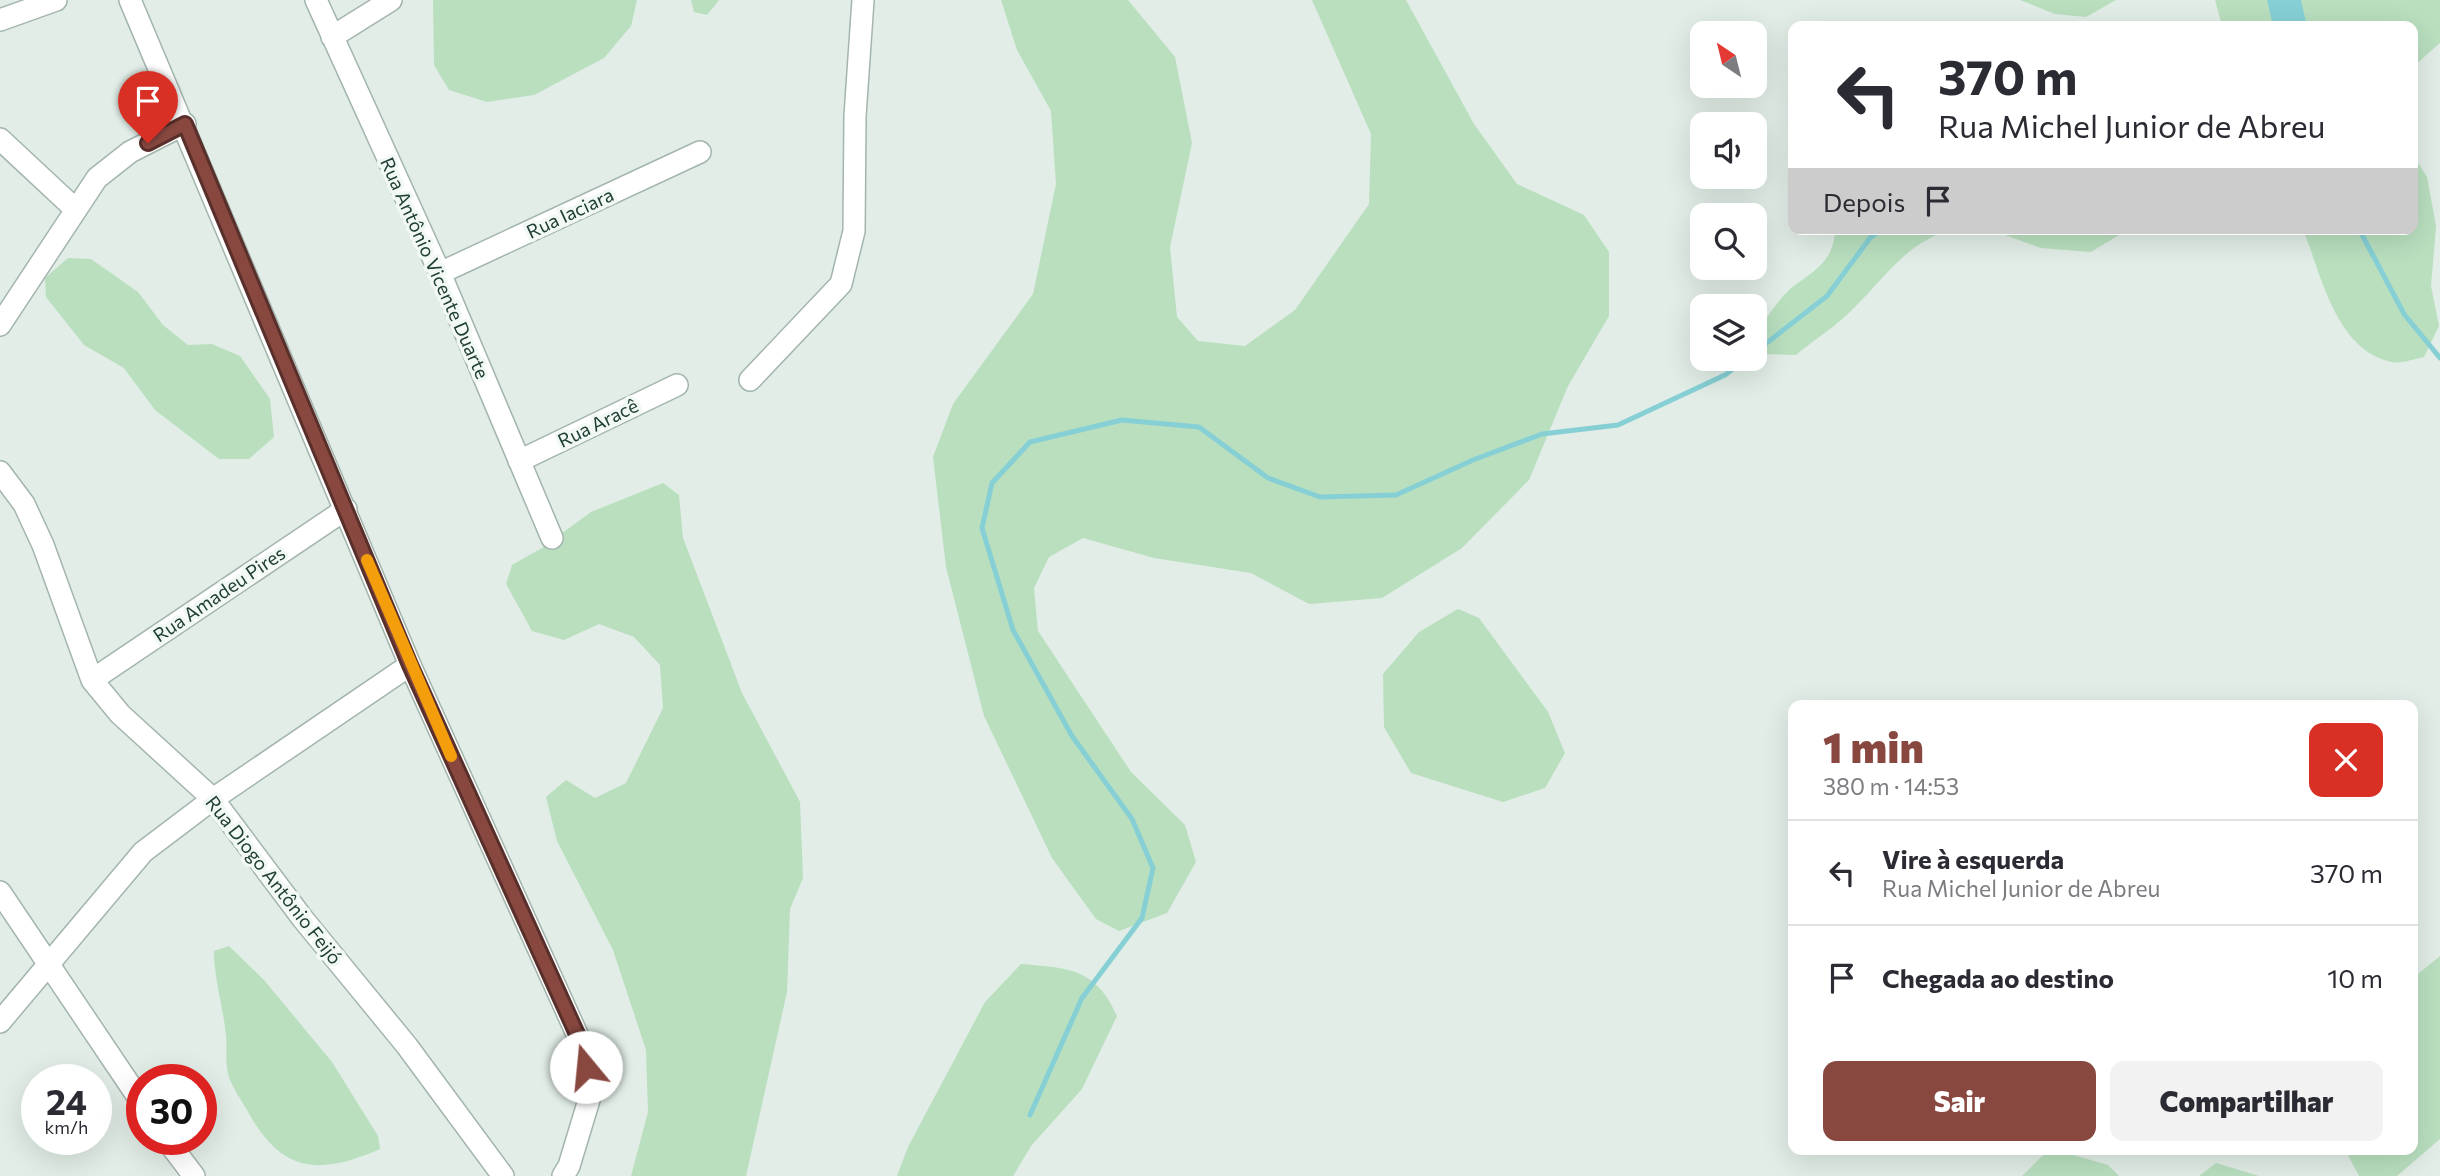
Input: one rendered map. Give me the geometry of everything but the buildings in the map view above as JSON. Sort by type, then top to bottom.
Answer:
[{"type":"street","points":[[0,20],[56,0]]},
{"type":"street","points":[[131,0],[410,665],[581,1043],[592,1090],[569,1166],[563,1176]]},
{"type":"street","name":"Rua Antônio Vicente Duarte","points":[[316,0],[440,274],[552,538]]},
{"type":"street","points":[[332,37],[391,0]]},
{"type":"street","points":[[750,380],[841,284],[854,231],[855,116],[863,0]]},
{"type":"street","points":[[0,325],[74,208],[97,178],[119,161],[185,124]]},
{"type":"street","points":[[0,139],[74,208]]},
{"type":"street","name":"Rua Iaciara","points":[[440,274],[699,152]]},
{"type":"street","name":"Rua Aracê","points":[[519,461],[677,385]]},
{"type":"street","name":"Rua Diogo Antônio Feijó","points":[[0,472],[24,504],[43,545],[92,680],[120,714],[212,799],[303,919],[407,1046],[503,1176]]},
{"type":"street","name":"Rua Amadeu Pires","points":[[92,680],[346,509]]},
{"type":"street","points":[[0,1022],[143,852],[212,799],[410,665]]},
{"type":"street","points":[[0,892],[126,1079]]},
{"type":"street","points":[[178,1155],[194,1176]]},
{"type":"green space","points":[[433,0],[637,0],[631,26],[604,58],[534,95],[487,102],[449,90],[434,65]]},
{"type":"green space","points":[[691,0],[719,0],[707,15],[694,12]]},
{"type":"green space","points":[[1001,0],[1128,0],[1175,57],[1192,143],[1170,247],[1177,317],[1198,341],[1245,346],[1295,310],[1369,204],[1371,134],[1312,0],[1406,0],[1474,124],[1517,184],[1584,215],[1609,252],[1609,316],[1568,386],[1529,480],[1462,548],[1382,598],[1309,604],[1251,573],[1154,558],[1083,538],[1049,557],[1034,588],[1038,631],[1131,772],[1185,825],[1196,862],[1167,913],[1119,931],[1096,919],[1052,858],[984,716],[946,567],[933,457],[953,404],[1033,294],[1056,184],[1051,111],[1017,50]]},
{"type":"green space","points":[[2020,0],[2116,0],[2086,17],[2055,14]]},
{"type":"green space","points":[[2215,0],[2440,0],[2440,43],[2418,63],[2418,21],[2221,21]]},
{"type":"green space","points":[[2418,163],[2427,177],[2436,226],[2431,286],[2439,326],[2424,357],[2392,362],[2373,355],[2357,343],[2344,327],[2324,288],[2305,235],[2418,235]]},
{"type":"green space","points":[[1834,235],[1937,235],[1900,260],[1848,314],[1796,355],[1767,354],[1767,317],[1790,289],[1821,265],[1831,250]]},
{"type":"green space","points":[[2005,235],[2119,235],[2091,252],[2041,248]]},
{"type":"green space","points":[[68,258],[91,259],[138,292],[163,325],[188,345],[212,344],[240,356],[270,399],[274,437],[249,459],[219,459],[155,410],[124,368],[84,345],[46,297],[45,278]]},
{"type":"green space","points":[[663,483],[679,495],[683,538],[742,693],[800,802],[803,878],[790,909],[787,992],[746,1176],[631,1176],[648,1112],[646,1050],[613,950],[557,841],[546,797],[566,780],[595,798],[626,783],[663,708],[660,665],[634,637],[599,624],[564,640],[532,631],[506,584],[512,565],[542,548],[591,512]]},
{"type":"green space","points":[[1458,609],[1479,618],[1548,712],[1565,753],[1545,788],[1503,802],[1411,773],[1384,727],[1383,674],[1419,632]]},
{"type":"green space","points":[[229,946],[264,980],[332,1062],[378,1136],[380,1149],[338,1163],[303,1163],[288,1157],[273,1146],[260,1131],[235,1090],[228,1072],[226,1035],[214,951]]},
{"type":"green space","points":[[2440,956],[2440,1139],[2397,1176],[2359,1176],[2348,1155],[2418,1155],[2418,974]]},
{"type":"green space","points":[[1021,964],[1079,973],[1100,988],[1117,1016],[1082,1089],[1031,1146],[1013,1176],[897,1176],[908,1147],[985,1002]]},
{"type":"green space","points":[[2073,1155],[2108,1165],[2119,1176],[2022,1176],[2042,1156]]},
{"type":"green space","points":[[2216,1163],[2259,1176],[2199,1176]]},
{"type":"waterway","points":[[2284,0],[2289,21]]},
{"type":"waterway","points":[[1767,343],[1827,296],[1874,235]]},
{"type":"waterway","points":[[2362,235],[2404,314],[2440,358]]},
{"type":"waterway","points":[[1030,1115],[1082,998],[1142,918],[1153,868],[1132,819],[1072,736],[1013,630],[982,528],[992,483],[1030,442],[1122,420],[1199,427],[1268,478],[1320,497],[1396,495],[1473,460],[1542,434],[1618,425],[1730,371]]},
{"type":"slow traffic","points":[[367,560],[451,756]]},
{"type":"route","points":[[148,143],[185,124],[410,665],[581,1043],[586,1067]]}]
